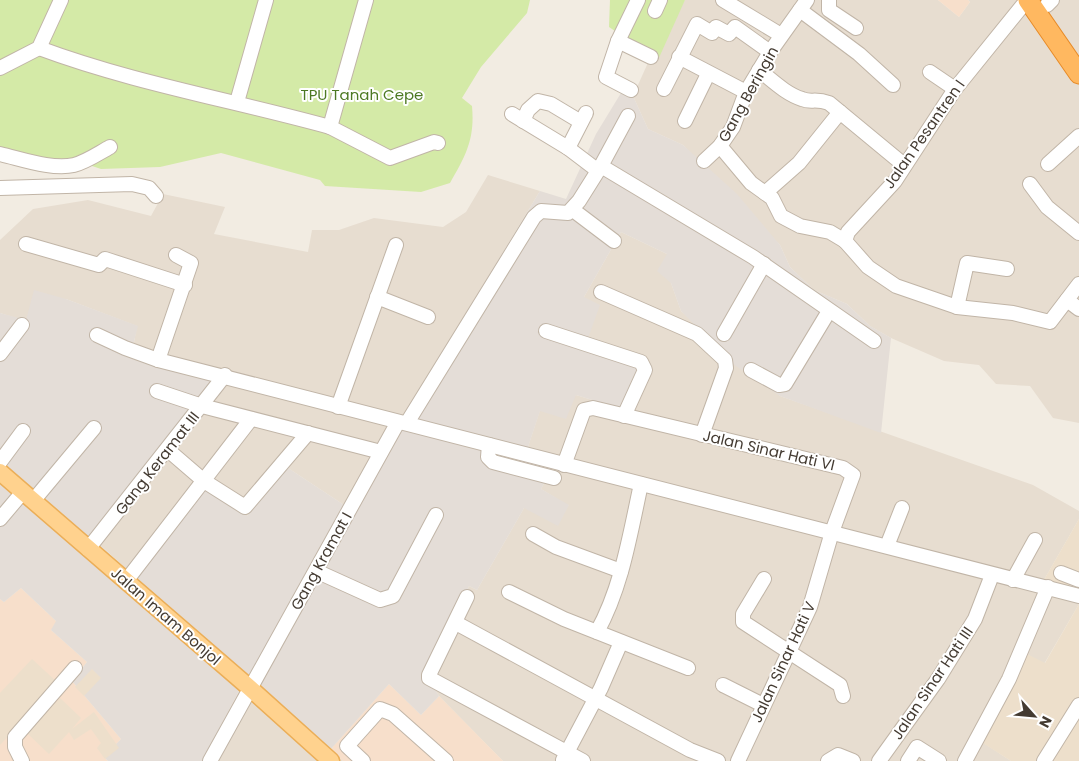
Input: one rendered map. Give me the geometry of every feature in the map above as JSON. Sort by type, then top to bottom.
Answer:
[{"type":"highway","points":[[1039,3],[1079,52]]},
{"type":"highway","points":[[1039,3],[1079,74]]},
{"type":"main road","name":"Jalan Imam Bonjol","points":[[0,472],[332,761]]},
{"type":"street","points":[[0,68],[38,48],[61,0]]},
{"type":"street","points":[[237,102],[266,0]]},
{"type":"street","points":[[330,127],[366,0]]},
{"type":"street","points":[[631,90],[606,77],[618,41],[638,0]]},
{"type":"street","points":[[723,0],[781,35]]},
{"type":"street","points":[[829,0],[829,10],[856,28]]},
{"type":"street","name":"Jalan Pesantren I","points":[[845,241],[848,232],[895,181],[955,89],[1039,3]]},
{"type":"street","points":[[804,5],[893,85]]},
{"type":"street","name":"Gang Beringin","points":[[704,161],[720,146],[733,127],[746,92],[781,35],[804,5]]},
{"type":"street","points":[[664,89],[697,24],[712,33],[716,27],[729,34],[735,27],[770,52]]},
{"type":"street","points":[[618,41],[651,57]]},
{"type":"street","points":[[38,48],[111,73],[237,102],[330,127],[390,158],[434,142],[438,143]]},
{"type":"street","points":[[679,58],[746,92]]},
{"type":"street","points":[[759,70],[791,95],[805,101],[818,99],[829,103],[904,165]]},
{"type":"street","points":[[930,72],[955,89]]},
{"type":"street","points":[[685,121],[708,74]]},
{"type":"street","points":[[568,148],[584,118],[538,100],[517,117],[599,168],[764,264],[874,341]]},
{"type":"street","points":[[765,193],[799,164],[840,112]]},
{"type":"street","points":[[614,240],[573,210],[628,116]]},
{"type":"street","points":[[1048,164],[1079,136]]},
{"type":"street","points":[[720,146],[751,182],[772,198],[781,216],[800,226],[830,232],[845,241],[868,267],[896,286],[957,307],[1013,313],[1050,322],[1079,284]]},
{"type":"street","points":[[0,154],[57,166],[75,164],[110,148]]},
{"type":"street","points":[[0,188],[132,184],[149,188],[156,196]]},
{"type":"street","points":[[1030,184],[1047,207],[1079,233]]},
{"type":"street","name":"Gang Kramat I","points":[[210,761],[381,452],[534,217],[541,211],[562,214],[573,210]]},
{"type":"street","points":[[26,244],[99,265],[105,259],[185,285]]},
{"type":"street","points":[[338,407],[396,245]]},
{"type":"street","points":[[158,360],[185,285],[191,262],[176,255]]},
{"type":"street","points":[[957,307],[967,263],[1007,269]]},
{"type":"street","points":[[724,334],[764,264]]},
{"type":"street","points":[[601,292],[697,334],[722,354],[726,360],[726,368],[702,435]]},
{"type":"street","points":[[377,296],[428,317]]},
{"type":"street","points":[[1067,300],[1079,309]]},
{"type":"street","points":[[751,370],[779,385],[785,384],[829,311]]},
{"type":"street","points":[[0,354],[22,325]]},
{"type":"street","points":[[546,331],[641,362],[645,370],[624,416]]},
{"type":"street","points":[[98,335],[125,348],[158,360],[224,375],[399,426],[489,445],[1079,596]]},
{"type":"street","name":"Gang Keramat III","points":[[88,549],[168,450],[224,375]]},
{"type":"street","points":[[157,391],[202,406],[381,452]]},
{"type":"street","name":"Jalan Sinar Hati VI","points":[[564,465],[584,410],[592,408],[843,468],[853,475],[832,532]]},
{"type":"street","points":[[126,581],[251,419]]},
{"type":"street","points":[[0,519],[27,497],[94,428]]},
{"type":"street","points":[[0,462],[23,431]]},
{"type":"street","points":[[168,450],[204,481],[242,506],[248,506],[308,433]]},
{"type":"street","points":[[489,445],[488,458],[493,462],[554,478]]},
{"type":"street","points":[[597,632],[606,617],[621,570],[641,484]]},
{"type":"street","points":[[887,546],[902,508]]},
{"type":"street","points":[[316,571],[380,600],[388,599],[393,596],[436,515]]},
{"type":"street","name":"Jalan Sinar Hati V","points":[[738,761],[810,607],[832,532]]},
{"type":"street","points":[[533,534],[556,547],[621,570]]},
{"type":"street","points":[[1014,580],[1035,540]]},
{"type":"street","points":[[1061,573],[1079,580]]},
{"type":"street","name":"Jalan Sinar Hati III","points":[[879,761],[938,679],[974,619],[992,575]]},
{"type":"street","points":[[764,579],[743,614],[743,622],[840,685],[843,696]]},
{"type":"street","points":[[965,761],[1009,679],[1048,588]]},
{"type":"street","points":[[509,592],[597,632],[688,668]]},
{"type":"street","points":[[467,598],[428,677],[565,757],[583,761]]},
{"type":"street","points":[[456,623],[595,698],[688,756],[718,761]]},
{"type":"street","points":[[565,757],[621,642]]},
{"type":"street","points":[[22,761],[15,746],[14,737],[76,668]]},
{"type":"street","points":[[723,686],[763,705]]},
{"type":"street","points":[[1044,761],[1079,705]]},
{"type":"street","points":[[332,761],[380,709],[393,714],[446,761]]},
{"type":"street","points":[[347,746],[363,761]]},
{"type":"street","name":"Jalan Sinar Hati III","points":[[908,761],[917,747],[939,761]]},
{"type":"street","points":[[828,761],[838,755],[853,761]]},
{"type":"shaded area","points":[[685,0],[938,0],[959,17],[970,2],[968,0],[1079,0],[1079,423],[1053,418],[1030,386],[996,384],[979,365],[944,361],[891,338],[870,326],[847,304],[814,290],[790,267],[780,245],[683,145],[648,129],[633,96],[651,56]]},
{"type":"shaded area","points":[[938,0],[968,0],[970,2],[959,17]]},
{"type":"shaded area","points":[[621,93],[633,96],[648,129],[683,145],[737,194],[780,245],[790,267],[814,290],[847,304],[870,326],[891,338],[881,433],[780,396],[733,364],[681,311],[671,283],[657,271],[667,254],[621,232],[584,297],[600,305],[587,341],[643,362],[625,410],[576,395],[566,419],[540,411],[525,456],[555,464],[541,489],[569,505],[558,526],[524,508],[477,590],[469,586],[426,675],[439,696],[421,715],[389,684],[330,750],[248,674],[202,761],[108,761],[104,757],[121,739],[72,681],[87,662],[51,630],[56,621],[21,588],[4,602],[0,599],[0,313],[26,320],[34,290],[66,299],[138,326],[132,349],[220,377],[97,542],[134,577],[208,484],[247,516],[285,466],[344,505],[404,416],[540,191],[566,199],[596,134]]},
{"type":"shaded area","points":[[488,175],[540,191],[404,416],[344,505],[285,466],[247,516],[135,577],[97,542],[137,326],[66,299],[26,321],[0,313],[0,240],[33,209],[88,200],[151,216],[163,194],[225,207],[214,234],[308,252],[312,230],[339,230],[374,218],[443,227],[466,212]]},
{"type":"shaded area","points":[[621,232],[667,254],[671,283],[681,311],[780,396],[1033,485],[1079,511],[1079,519],[1041,585],[1079,602],[1079,604],[1044,664],[1023,652],[976,738],[1011,761],[503,761],[439,696],[426,676],[469,586],[477,590],[524,508],[569,506],[541,489],[555,464],[525,456],[540,410],[576,395],[625,410],[587,341],[584,297]]},
{"type":"shaded area","points":[[1079,519],[1079,602],[1041,585]]},
{"type":"shaded area","points":[[21,588],[57,622],[51,630],[87,662],[72,681],[121,739],[104,757],[108,761],[0,761],[0,599],[4,602]]},
{"type":"shaded area","points":[[1079,604],[1079,761],[1011,761],[975,738],[1023,652],[1045,663]]},
{"type":"shaded area","points":[[32,659],[58,683],[0,745],[0,693]]},
{"type":"shaded area","points":[[92,669],[101,678],[84,696],[75,687]]},
{"type":"shaded area","points":[[248,674],[343,761],[202,761]]},
{"type":"shaded area","points":[[389,684],[421,715],[439,696],[503,761],[343,761],[330,750]]},
{"type":"shaded area","points":[[60,698],[81,718],[72,729],[94,712],[119,748],[105,759],[97,748],[101,743],[91,729],[74,740],[69,732],[49,754],[27,733]]},
{"type":"green space","name":"TPU Tanah Cepe","points":[[0,0],[530,0],[527,13],[481,67],[462,98],[472,106],[473,118],[471,137],[461,164],[450,183],[421,192],[325,186],[320,180],[221,153],[160,167],[101,169],[92,166],[48,167],[0,161]]},
{"type":"green space","points":[[610,0],[685,0],[658,60],[609,27]]}]
